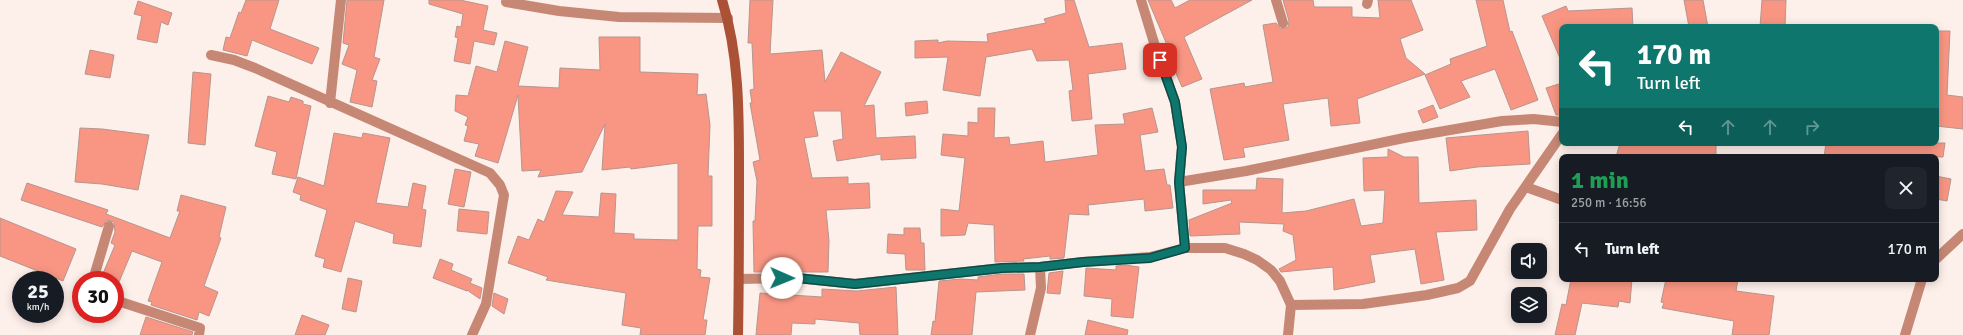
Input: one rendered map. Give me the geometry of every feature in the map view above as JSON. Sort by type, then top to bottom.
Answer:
[{"type":"street","points":[[330,103],[341,0]]},
{"type":"street","points":[[722,0],[732,35],[737,85],[740,279],[738,335]]},
{"type":"street","points":[[1141,0],[1155,46],[1175,102],[1182,147],[1179,182],[1185,248]]},
{"type":"street","points":[[1276,0],[1284,23]]},
{"type":"street","points":[[506,2],[559,12],[620,17],[728,18]]},
{"type":"street","points":[[211,55],[234,60],[255,68],[330,103],[490,173],[500,184],[504,195],[486,304],[472,335]]},
{"type":"street","points":[[1179,182],[1246,171],[1404,138],[1502,121],[1534,119],[1559,122]]},
{"type":"street","points":[[1291,305],[1363,304],[1427,295],[1458,288],[1470,281],[1490,243],[1559,138]]},
{"type":"street","points":[[1526,187],[1559,199]]},
{"type":"street","points":[[96,271],[109,226]]},
{"type":"street","points":[[1939,256],[1962,236]]},
{"type":"street","points":[[740,279],[797,278],[855,284],[1002,268],[1040,267],[1083,262],[1150,258],[1185,248],[1225,248],[1257,260],[1271,270],[1280,281],[1291,305],[1288,335]]},
{"type":"street","points":[[1030,335],[1041,288],[1040,267]]},
{"type":"street","points":[[1905,335],[1921,282]]},
{"type":"street","points":[[124,303],[200,328],[199,335]]},
{"type":"building","points":[[246,0],[279,0],[270,29],[319,48],[312,64],[252,40],[247,56],[223,50],[226,37],[230,38],[239,12],[241,13]]},
{"type":"building","points":[[347,0],[384,0],[374,57],[380,59],[372,80],[377,81],[372,107],[350,102],[357,70],[342,64],[349,45],[343,43]]},
{"type":"building","points":[[429,0],[460,0],[488,6],[483,30],[497,33],[494,45],[474,41],[470,64],[454,61],[458,38],[455,37],[457,26],[461,27],[463,14],[429,4]]},
{"type":"building","points":[[750,0],[773,0],[770,54],[822,50],[825,82],[841,52],[881,72],[864,106],[874,105],[876,138],[915,136],[916,158],[881,160],[881,154],[837,161],[833,141],[843,139],[841,111],[813,111],[818,136],[804,138],[812,178],[848,177],[848,184],[869,183],[870,208],[826,210],[829,241],[828,272],[754,272],[753,221],[755,221],[757,181],[753,162],[760,160],[750,103],[752,103],[750,90],[754,89],[752,43],[748,43]]},
{"type":"building","points":[[1065,0],[1074,0],[1089,47],[1122,43],[1126,69],[1088,74],[1092,119],[1072,121],[1069,91],[1073,90],[1069,60],[1037,61],[1032,49],[986,57],[980,96],[943,90],[948,57],[915,58],[915,41],[938,40],[938,43],[947,41],[988,42],[987,34],[1046,23],[1044,19],[1066,13]]},
{"type":"building","points":[[1148,0],[1171,0],[1175,8],[1190,0],[1252,0],[1184,37],[1202,79],[1182,87],[1164,46],[1167,45]]},
{"type":"building","points":[[1283,0],[1313,0],[1314,7],[1352,7],[1352,17],[1380,18],[1378,0],[1411,0],[1423,30],[1400,39],[1406,58],[1425,74],[1357,99],[1360,123],[1331,126],[1328,98],[1283,104],[1289,140],[1243,148],[1245,157],[1224,160],[1210,89],[1244,83],[1245,87],[1273,82],[1263,25],[1276,23],[1281,29],[1288,27],[1289,21]]},
{"type":"building","points":[[1476,0],[1503,0],[1510,32],[1512,31],[1538,100],[1511,110],[1495,69],[1461,81],[1470,97],[1440,109],[1425,75],[1451,64],[1450,59],[1487,46]]},
{"type":"building","points":[[1684,0],[1703,0],[1707,24],[1688,24]]},
{"type":"building","points":[[1762,0],[1786,0],[1785,24],[1760,24]]},
{"type":"building","points":[[138,1],[172,13],[168,25],[161,22],[157,43],[137,39],[142,16],[134,14]]},
{"type":"building","points":[[1566,6],[1568,11],[1632,8],[1633,24],[1559,24],[1559,56],[1542,16]]},
{"type":"building","points":[[1939,31],[1950,31],[1947,95],[1963,97],[1963,129],[1939,126]]},
{"type":"building","points":[[599,37],[640,37],[640,72],[698,74],[697,95],[706,94],[710,125],[708,176],[712,176],[712,226],[698,226],[697,269],[701,270],[700,277],[710,278],[703,320],[707,320],[705,335],[640,335],[641,328],[622,325],[626,293],[546,280],[548,277],[508,263],[518,236],[529,240],[538,219],[544,222],[556,191],[573,192],[562,215],[599,217],[601,193],[616,194],[614,233],[634,234],[634,239],[678,240],[678,163],[631,169],[630,167],[602,170],[605,124],[582,172],[538,177],[541,170],[522,171],[518,95],[498,163],[475,156],[479,144],[464,141],[468,126],[465,125],[468,117],[455,111],[456,95],[468,96],[476,66],[497,72],[505,41],[528,47],[518,86],[559,88],[560,68],[600,70]]},
{"type":"building","points":[[90,50],[114,55],[110,78],[85,74]]},
{"type":"building","points":[[193,72],[211,74],[205,145],[188,143]]},
{"type":"building","points":[[1559,84],[1559,115],[1556,115],[1546,88]]},
{"type":"building","points":[[268,96],[289,102],[291,97],[303,101],[303,104],[311,106],[296,179],[272,174],[277,152],[255,146]]},
{"type":"building","points":[[927,101],[928,113],[906,116],[905,103]]},
{"type":"building","points":[[1433,105],[1438,117],[1423,123],[1418,111]]},
{"type":"building","points":[[978,108],[995,108],[994,138],[1009,137],[1010,145],[1043,141],[1045,162],[1098,155],[1095,125],[1125,124],[1123,114],[1152,108],[1158,132],[1140,135],[1145,171],[1164,169],[1167,185],[1170,185],[1173,208],[1145,211],[1144,199],[1088,205],[1089,215],[1069,214],[1064,258],[1050,259],[1050,256],[1023,259],[1024,261],[995,262],[994,225],[968,223],[965,235],[941,236],[941,209],[959,211],[965,158],[941,155],[943,134],[968,136],[968,122],[978,123]]},
{"type":"building","points":[[80,128],[102,129],[149,135],[138,190],[102,184],[75,182]]},
{"type":"building","points":[[1528,131],[1530,164],[1477,167],[1450,171],[1446,138]]},
{"type":"building","points":[[334,133],[362,138],[363,133],[390,138],[376,203],[408,207],[413,183],[426,186],[422,209],[426,210],[421,247],[393,243],[394,234],[355,221],[341,272],[323,267],[325,259],[315,256],[327,210],[300,200],[301,195],[293,192],[298,177],[324,186]]},
{"type":"building","points":[[1939,143],[1945,143],[1943,157],[1939,157],[1939,154],[1824,154],[1826,146],[1939,146]]},
{"type":"building","points":[[1619,146],[1716,146],[1716,154],[1617,154]]},
{"type":"building","points":[[1388,149],[1404,157],[1418,157],[1419,203],[1476,200],[1477,230],[1436,232],[1444,280],[1421,284],[1415,249],[1370,255],[1375,282],[1334,290],[1333,267],[1281,272],[1279,269],[1296,260],[1293,235],[1283,231],[1284,224],[1239,222],[1240,234],[1190,236],[1189,220],[1232,203],[1231,200],[1203,204],[1203,190],[1256,190],[1257,178],[1283,179],[1282,213],[1306,211],[1354,199],[1361,226],[1383,223],[1385,190],[1364,191],[1363,158],[1388,157]]},
{"type":"building","points":[[455,169],[471,172],[464,207],[448,204]]},
{"type":"building","points":[[1939,177],[1951,179],[1947,201],[1939,200]]},
{"type":"building","points":[[27,183],[108,210],[106,214],[170,238],[180,211],[177,211],[181,195],[226,207],[219,237],[221,238],[204,286],[218,292],[209,316],[199,312],[197,320],[151,305],[152,302],[148,301],[162,262],[132,251],[124,271],[104,271],[115,245],[111,243],[115,232],[114,222],[107,220],[102,227],[21,200]]},
{"type":"building","points":[[459,209],[489,212],[487,234],[457,231]]},
{"type":"building","points":[[0,218],[76,249],[64,279],[64,271],[38,271],[0,256]]},
{"type":"building","points":[[904,228],[920,228],[921,243],[924,243],[925,270],[906,270],[905,254],[887,253],[888,234],[904,235]]},
{"type":"building","points":[[440,259],[453,264],[451,270],[472,279],[470,283],[482,288],[480,299],[467,290],[433,278]]},
{"type":"building","points":[[1125,265],[1139,267],[1133,318],[1111,316],[1112,299],[1084,296],[1086,268],[1116,270],[1116,266]]},
{"type":"building","points":[[1063,271],[1060,294],[1047,293],[1049,273]]},
{"type":"building","points":[[1002,274],[1024,274],[1025,290],[976,292],[972,335],[931,335],[933,321],[935,322],[939,281],[961,279],[978,280],[978,277]]},
{"type":"building","points":[[348,278],[362,281],[356,312],[342,309]]},
{"type":"building","points":[[1570,282],[1632,282],[1630,303],[1619,301],[1618,307],[1582,303],[1575,335],[1555,335],[1562,304],[1566,305]]},
{"type":"building","points":[[1665,282],[1738,282],[1736,291],[1774,296],[1769,335],[1732,335],[1734,321],[1662,308],[1664,303],[1661,302]]},
{"type":"building","points":[[896,287],[898,335],[860,335],[859,323],[815,319],[815,324],[792,323],[791,335],[756,335],[760,293],[822,297],[822,289],[857,291]]},
{"type":"building","points":[[494,293],[508,299],[504,314],[492,306]]},
{"type":"building","points":[[302,315],[329,325],[325,335],[295,335]]},
{"type":"building","points":[[146,317],[193,332],[192,335],[140,335]]},
{"type":"building","points":[[1088,320],[1128,330],[1127,335],[1085,335]]},
{"type":"route","points":[[782,278],[797,278],[855,284],[1002,268],[1040,267],[1083,262],[1150,258],[1185,248],[1179,182],[1182,147],[1175,102],[1160,60]]}]
